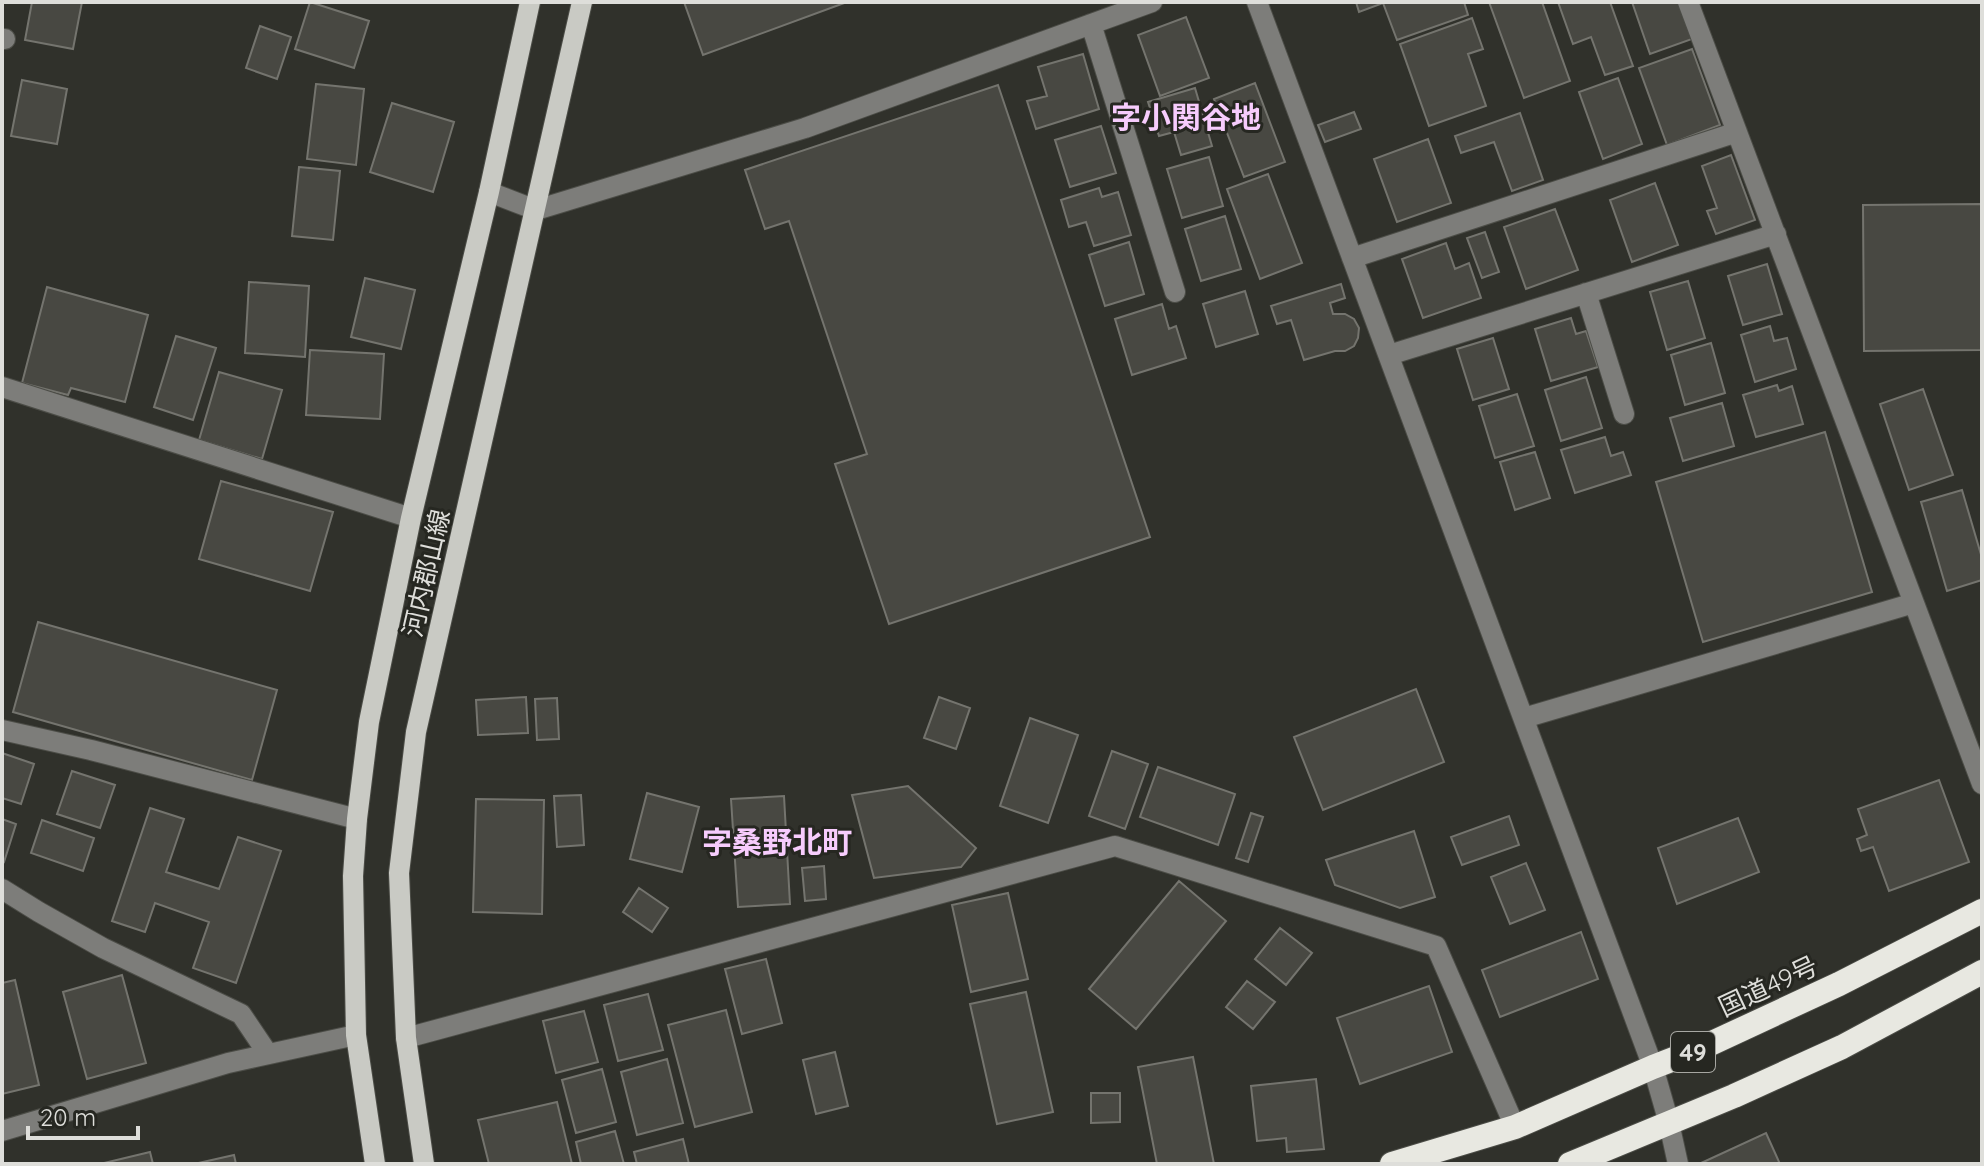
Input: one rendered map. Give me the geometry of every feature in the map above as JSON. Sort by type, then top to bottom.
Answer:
[{"type":"highway","name":"国道49号","points":[[1392,1164],[1515,1127],[1697,1050],[1839,984],[1982,911]]},
{"type":"highway","name":"49","points":[[1570,1164],[1842,1047],[1982,972]]},
{"type":"main road","name":"河内郡山線","points":[[375,1164],[356,1035],[353,876],[369,722],[411,518],[489,192],[530,2]]},
{"type":"main road","name":"河内郡山線","points":[[424,1164],[406,1038],[399,873],[416,732],[582,2]]},
{"type":"street","points":[[489,192],[536,210],[805,128],[1152,2]]},
{"type":"street","points":[[1257,2],[1653,1067],[1678,1164]]},
{"type":"street","points":[[1688,2],[1982,784]]},
{"type":"street","points":[[1091,24],[1175,292]]},
{"type":"street","points":[[1352,258],[1737,132]]},
{"type":"street","points":[[1389,355],[1776,234]]},
{"type":"street","points":[[1586,293],[1624,414]]},
{"type":"street","points":[[2,387],[411,518]]},
{"type":"street","points":[[1524,718],[1914,603]]},
{"type":"street","points":[[2,730],[357,819]]},
{"type":"street","points":[[406,1038],[1115,846],[1436,946],[1515,1127]]},
{"type":"street","points":[[2,889],[103,948],[241,1014],[268,1054]]},
{"type":"street","points":[[2,1131],[228,1063],[356,1035]]},
{"type":"building","points":[[32,2],[82,2],[73,49],[25,40]]},
{"type":"building","points":[[310,2],[369,21],[354,68],[295,49]]},
{"type":"building","points":[[684,2],[847,2],[703,55]]},
{"type":"building","points":[[1356,2],[1464,2],[1468,15],[1397,40],[1383,3],[1359,12]]},
{"type":"building","points":[[1489,2],[1542,2],[1570,81],[1524,98]]},
{"type":"building","points":[[1558,2],[1610,2],[1633,66],[1605,75],[1591,37],[1573,44]]},
{"type":"building","points":[[1632,2],[1679,2],[1692,39],[1650,54]]},
{"type":"building","points":[[1186,17],[1209,78],[1160,96],[1138,35]]},
{"type":"building","points":[[1472,18],[1483,49],[1468,54],[1486,106],[1429,126],[1400,44]]},
{"type":"building","points":[[260,26],[291,37],[277,79],[246,68]]},
{"type":"building","points":[[1692,49],[1720,125],[1667,145],[1639,68]]},
{"type":"building","points":[[1083,54],[1099,109],[1036,129],[1027,101],[1047,96],[1038,67]]},
{"type":"building","points":[[1618,78],[1642,144],[1603,159],[1579,92]]},
{"type":"building","points":[[22,80],[67,89],[57,144],[11,136]]},
{"type":"building","points":[[1255,83],[1285,162],[1244,177],[1214,99]]},
{"type":"building","points":[[316,84],[364,89],[356,165],[307,159]]},
{"type":"building","points":[[998,85],[1150,537],[889,624],[835,464],[867,454],[789,221],[765,229],[745,170]]},
{"type":"building","points":[[1195,88],[1212,146],[1181,155],[1174,132],[1159,136],[1148,102]]},
{"type":"building","points":[[392,103],[454,122],[433,192],[370,172]]},
{"type":"building","points":[[1354,112],[1361,129],[1325,142],[1318,125]]},
{"type":"building","points":[[1520,113],[1543,180],[1512,191],[1494,142],[1461,153],[1455,136]]},
{"type":"building","points":[[1101,126],[1116,173],[1070,187],[1055,140]]},
{"type":"building","points":[[1428,139],[1451,203],[1397,222],[1374,159]]},
{"type":"building","points":[[1731,155],[1755,220],[1716,234],[1707,211],[1717,208],[1702,166]]},
{"type":"building","points":[[1209,157],[1223,206],[1182,218],[1167,169]]},
{"type":"building","points":[[299,167],[340,171],[333,240],[292,236]]},
{"type":"building","points":[[1268,174],[1302,263],[1260,279],[1227,189]]},
{"type":"building","points":[[1655,183],[1678,245],[1632,262],[1610,200]]},
{"type":"building","points":[[1099,188],[1102,197],[1118,192],[1131,235],[1094,246],[1086,222],[1069,227],[1061,200]]},
{"type":"building","points":[[1982,204],[1982,350],[1864,351],[1863,205]]},
{"type":"building","points":[[1555,209],[1578,270],[1526,289],[1504,227]]},
{"type":"building","points":[[1225,216],[1241,269],[1201,281],[1185,229]]},
{"type":"building","points":[[1485,232],[1499,272],[1482,278],[1467,238]]},
{"type":"building","points":[[1129,242],[1144,294],[1105,306],[1089,255]]},
{"type":"building","points":[[1446,243],[1455,269],[1469,263],[1481,298],[1423,318],[1402,259]]},
{"type":"building","points":[[1767,264],[1782,314],[1743,325],[1728,276]]},
{"type":"building","points":[[365,278],[415,290],[401,349],[351,337]]},
{"type":"building","points":[[1688,281],[1705,338],[1667,350],[1650,292]]},
{"type":"building","points":[[249,282],[309,286],[305,357],[245,353]]},
{"type":"building","points":[[1341,284],[1345,298],[1330,303],[1333,314],[1345,314],[1354,319],[1359,328],[1358,338],[1354,346],[1345,351],[1304,360],[1291,320],[1277,324],[1271,306]]},
{"type":"building","points":[[47,287],[148,315],[125,402],[71,388],[68,395],[22,383]]},
{"type":"building","points":[[1245,291],[1258,334],[1216,347],[1203,304]]},
{"type":"building","points":[[1162,304],[1169,329],[1176,326],[1186,358],[1132,375],[1115,319]]},
{"type":"building","points":[[1571,318],[1576,334],[1586,331],[1598,367],[1551,381],[1535,329]]},
{"type":"building","points":[[1770,326],[1774,341],[1787,338],[1796,369],[1755,382],[1741,335]]},
{"type":"building","points":[[176,336],[216,348],[193,420],[154,407]]},
{"type":"building","points":[[1493,338],[1509,389],[1473,400],[1457,349]]},
{"type":"building","points":[[1711,343],[1725,393],[1685,405],[1671,355]]},
{"type":"building","points":[[310,350],[384,354],[380,419],[306,415]]},
{"type":"building","points":[[219,372],[282,390],[262,459],[199,440]]},
{"type":"building","points":[[1586,377],[1602,428],[1561,441],[1545,390]]},
{"type":"building","points":[[1777,385],[1779,391],[1792,386],[1803,424],[1756,437],[1743,395]]},
{"type":"building","points":[[1923,389],[1953,475],[1909,490],[1880,404]]},
{"type":"building","points":[[1517,394],[1534,446],[1495,458],[1479,406]]},
{"type":"building","points":[[1722,403],[1734,446],[1683,461],[1670,418]]},
{"type":"building","points":[[1825,432],[1872,592],[1703,642],[1656,482]]},
{"type":"building","points":[[1605,437],[1611,456],[1623,452],[1631,475],[1575,493],[1561,450]]},
{"type":"building","points":[[1535,452],[1550,498],[1515,510],[1500,462]]},
{"type":"building","points":[[221,481],[333,512],[310,591],[199,559]]},
{"type":"building","points":[[1962,490],[1982,558],[1982,580],[1947,591],[1921,502]]},
{"type":"building","points":[[38,622],[277,690],[252,780],[13,712]]},
{"type":"building","points":[[1416,689],[1444,762],[1323,810],[1294,737]]},
{"type":"building","points":[[526,697],[528,733],[478,735],[476,700]]},
{"type":"building","points":[[939,697],[970,708],[956,749],[924,738]]},
{"type":"building","points":[[557,698],[559,739],[537,740],[535,699]]},
{"type":"building","points":[[1030,718],[1078,735],[1048,823],[1000,806]]},
{"type":"building","points":[[1112,751],[1148,764],[1125,829],[1089,816]]},
{"type":"building","points":[[2,753],[34,764],[21,804],[2,798]]},
{"type":"building","points":[[1158,767],[1235,794],[1218,845],[1140,817]]},
{"type":"building","points":[[72,771],[115,785],[100,828],[57,814]]},
{"type":"building","points":[[1939,780],[1969,862],[1889,891],[1873,847],[1861,851],[1857,839],[1867,835],[1858,809]]},
{"type":"building","points":[[908,786],[976,848],[961,867],[874,878],[852,795]]},
{"type":"building","points":[[647,793],[699,807],[682,872],[630,859]]},
{"type":"building","points":[[581,795],[584,845],[557,847],[554,796]]},
{"type":"building","points":[[784,796],[790,904],[738,907],[731,799]]},
{"type":"building","points":[[476,799],[544,800],[542,914],[473,912]]},
{"type":"building","points":[[150,808],[184,819],[166,872],[219,889],[238,837],[281,851],[236,983],[193,968],[209,922],[155,903],[145,932],[112,921]]},
{"type":"building","points":[[1251,813],[1263,817],[1248,862],[1236,858]]},
{"type":"building","points":[[1509,816],[1519,845],[1462,865],[1451,837]]},
{"type":"building","points":[[1738,818],[1759,872],[1677,904],[1658,848]]},
{"type":"building","points":[[2,819],[16,824],[4,862],[2,861]]},
{"type":"building","points":[[42,820],[94,838],[83,871],[31,853]]},
{"type":"building","points":[[1414,831],[1435,897],[1400,908],[1335,885],[1326,860]]},
{"type":"building","points":[[1526,863],[1545,910],[1510,924],[1491,877]]},
{"type":"building","points":[[824,866],[826,899],[805,901],[802,868]]},
{"type":"building","points":[[1179,881],[1226,921],[1136,1029],[1089,989]]},
{"type":"building","points":[[639,888],[668,908],[652,932],[623,912]]},
{"type":"building","points":[[1008,893],[1028,979],[971,992],[952,905]]},
{"type":"building","points":[[1280,928],[1312,953],[1286,985],[1255,959]]},
{"type":"building","points":[[1581,932],[1598,979],[1500,1017],[1482,970]]},
{"type":"building","points":[[766,959],[782,1023],[742,1034],[725,969]]},
{"type":"building","points":[[122,975],[146,1063],[87,1079],[63,992]]},
{"type":"building","points":[[15,980],[39,1085],[2,1094],[2,983]]},
{"type":"building","points":[[1247,981],[1275,1002],[1253,1029],[1226,1007]]},
{"type":"building","points":[[1429,986],[1452,1052],[1360,1084],[1337,1018]]},
{"type":"building","points":[[1026,992],[1053,1112],[997,1124],[970,1004]]},
{"type":"building","points":[[648,994],[663,1050],[618,1061],[604,1005]]},
{"type":"building","points":[[726,1010],[752,1112],[695,1127],[668,1025]]},
{"type":"building","points":[[584,1011],[598,1062],[556,1073],[543,1021]]},
{"type":"building","points":[[835,1052],[848,1106],[816,1114],[803,1060]]},
{"type":"building","points":[[1193,1057],[1214,1164],[1157,1164],[1138,1067]]},
{"type":"building","points":[[667,1059],[683,1123],[637,1135],[621,1072]]},
{"type":"building","points":[[602,1069],[616,1122],[576,1133],[562,1080]]},
{"type":"building","points":[[1316,1079],[1324,1149],[1287,1152],[1286,1138],[1257,1141],[1251,1086]]},
{"type":"building","points":[[1091,1093],[1120,1093],[1120,1122],[1091,1123]]},
{"type":"building","points":[[557,1102],[572,1164],[489,1164],[478,1120]]},
{"type":"building","points":[[615,1131],[624,1164],[581,1164],[576,1142]]},
{"type":"building","points":[[1766,1133],[1780,1164],[1699,1164]]},
{"type":"building","points":[[683,1139],[689,1164],[637,1164],[634,1152]]},
{"type":"building","points":[[150,1152],[153,1164],[100,1164]]},
{"type":"building","points":[[234,1155],[236,1164],[194,1164]]},
{"type":"district","name":"字小関谷地","points":[[1186,117]]},
{"type":"district","name":"字桑野北町","points":[[777,842]]}]
